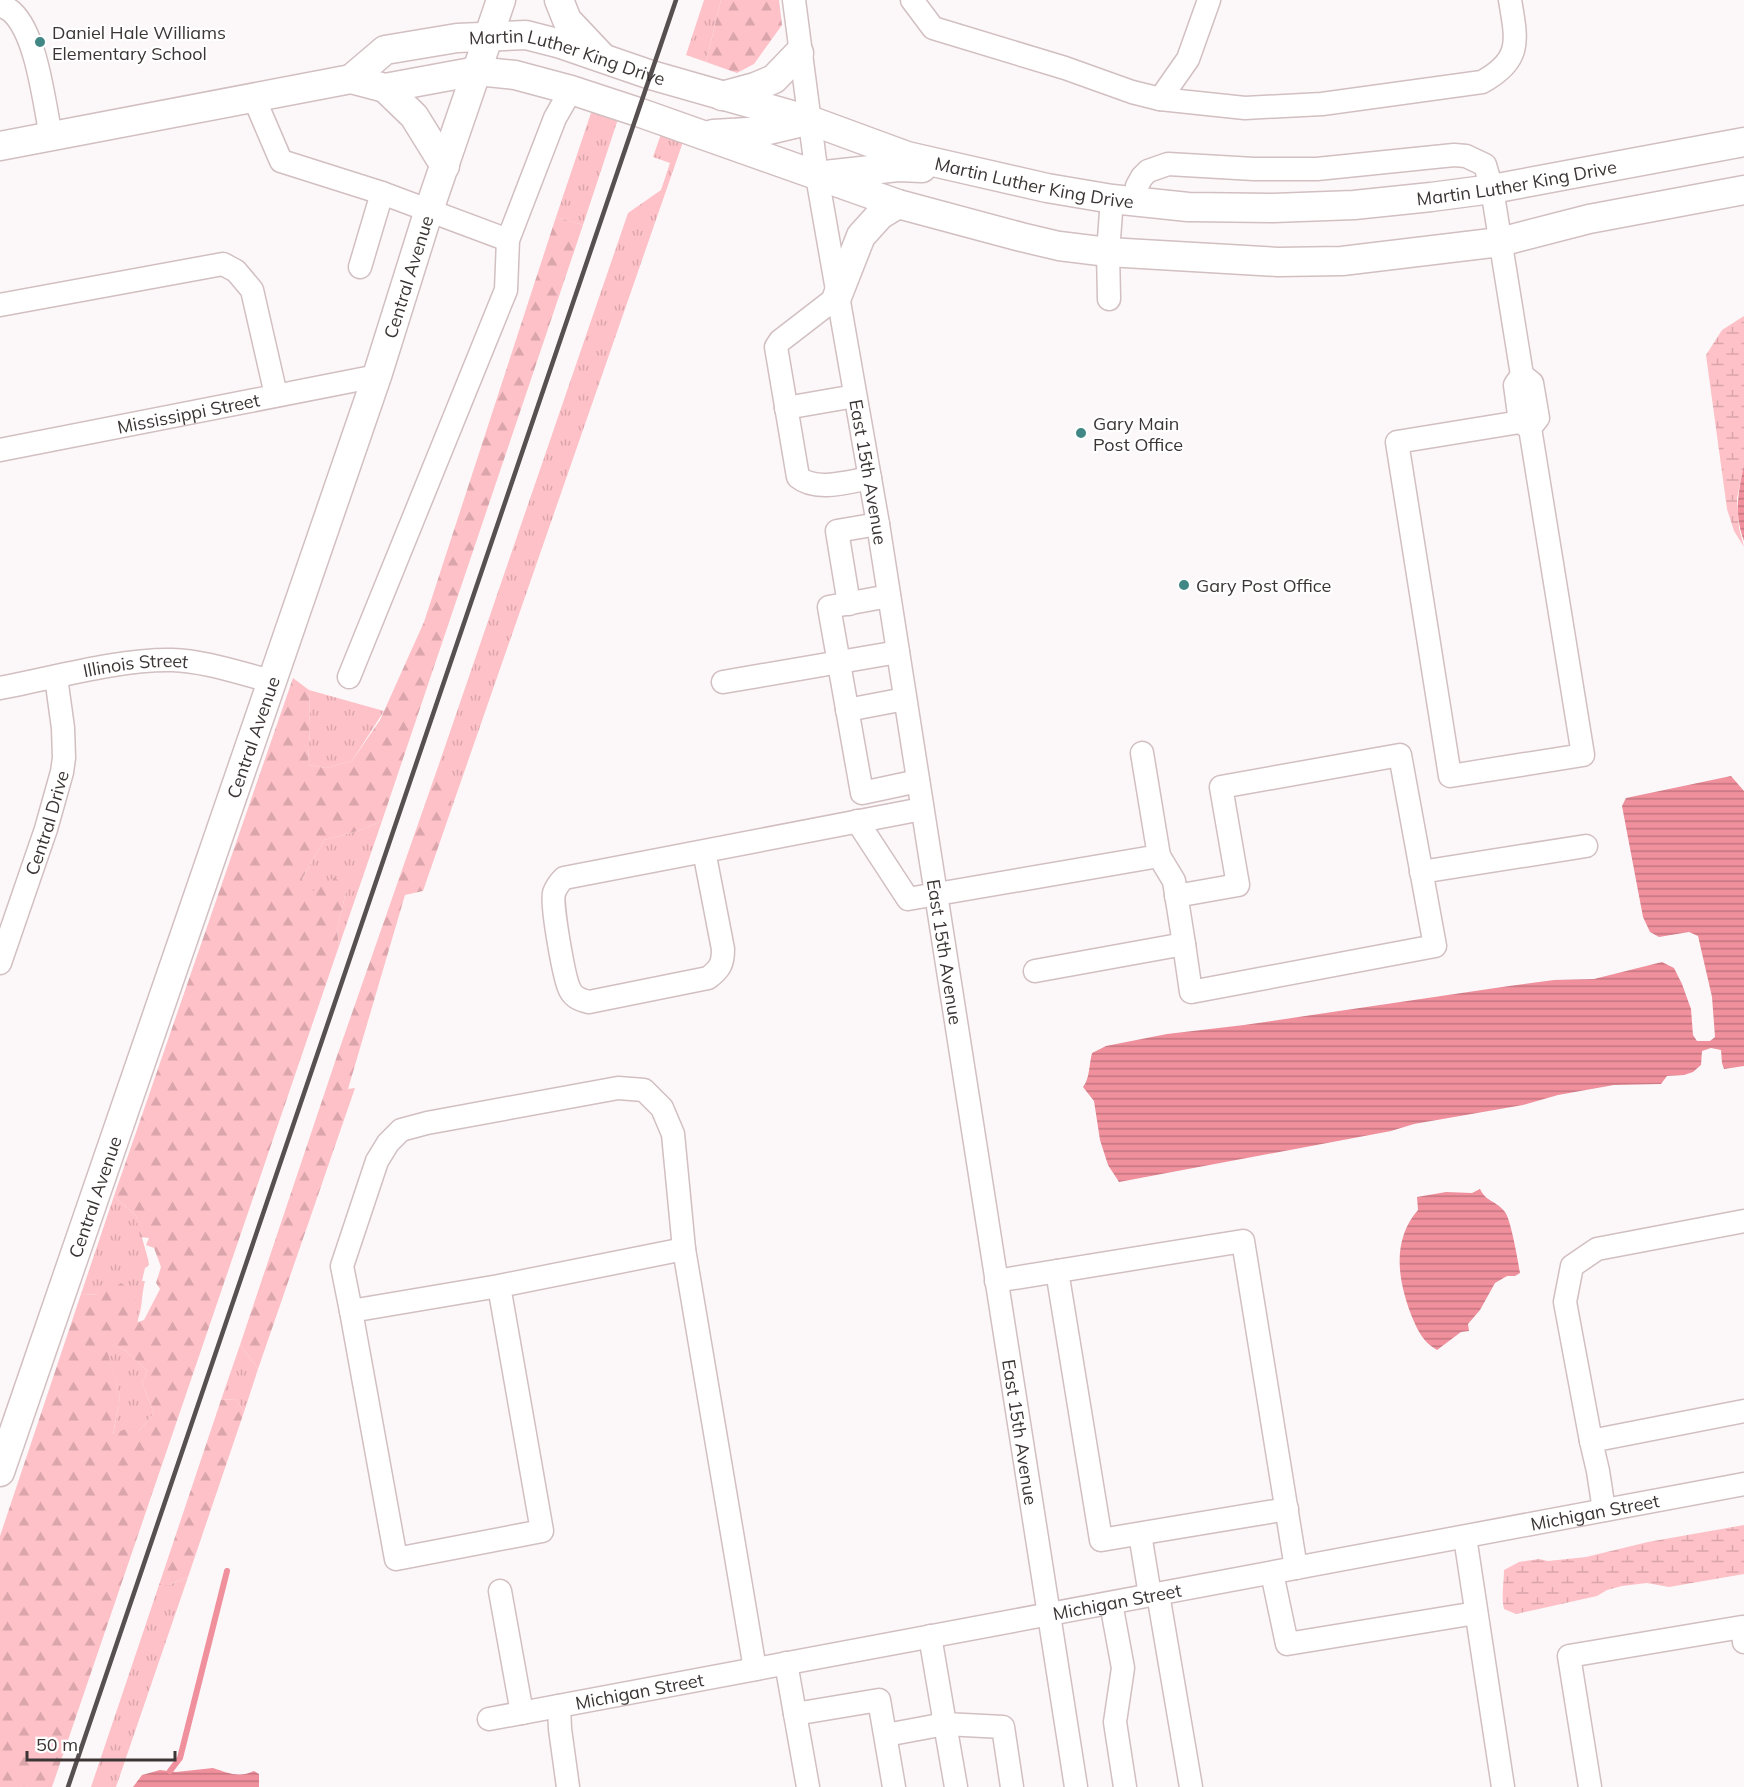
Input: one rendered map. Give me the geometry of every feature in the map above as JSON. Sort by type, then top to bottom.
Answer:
[{"type":"main road","name":"Central Avenue","points":[[0,1472],[377,376],[429,210],[501,0]]},
{"type":"main road","points":[[559,0],[567,20],[605,60]]},
{"type":"main road","name":"Martin Luther King Drive","points":[[351,79],[385,50],[457,38],[526,35],[561,44],[721,96],[809,120],[907,156],[1047,188],[1124,201],[1188,207],[1272,208],[1354,205],[1492,189],[1744,142]]},
{"type":"main road","points":[[721,96],[755,87],[774,79],[799,53]]},
{"type":"main road","name":"Martin Luther King Drive","points":[[0,146],[351,79],[385,88],[477,71],[515,75],[571,90],[898,204],[1059,246],[1108,252],[1278,262],[1342,261],[1500,242],[1589,219],[1744,190]]},
{"type":"main road","points":[[385,88],[414,116],[444,166]]},
{"type":"main road","points":[[699,135],[765,130],[809,120]]},
{"type":"main road","points":[[817,176],[898,167],[969,171]]},
{"type":"main road","points":[[837,297],[861,236],[880,215],[898,204]]},
{"type":"street","name":"East 15th Avenue","points":[[794,0],[799,53],[817,176],[878,524],[1076,1787]]},
{"type":"street","points":[[912,0],[933,28],[1065,68],[1132,92],[1160,99],[1245,108],[1311,105],[1482,82],[1500,72],[1511,59],[1515,40],[1510,0]]},
{"type":"street","points":[[1160,99],[1188,59],[1209,0]]},
{"type":"street","points":[[0,5],[12,12],[28,35],[38,70],[51,136]]},
{"type":"street","points":[[349,677],[506,290],[508,240],[555,118],[571,90]]},
{"type":"street","points":[[254,98],[281,161],[382,193],[508,240]]},
{"type":"street","points":[[1109,299],[1108,252],[1124,201],[1148,171],[1168,164],[1254,169],[1317,169],[1454,155],[1466,156],[1485,165],[1492,189],[1522,375],[1515,386],[1525,425],[1583,755],[1450,776],[1397,442],[1525,425]]},
{"type":"street","points":[[360,267],[382,193]]},
{"type":"street","points":[[0,305],[224,264],[236,271],[252,290],[276,396]]},
{"type":"street","points":[[837,297],[780,341],[776,348],[798,477],[816,484],[833,484],[870,478]]},
{"type":"street","name":"Mississippi Street","points":[[0,450],[377,376]]},
{"type":"street","points":[[786,408],[855,396]]},
{"type":"street","points":[[849,604],[837,531],[878,524]]},
{"type":"street","points":[[889,596],[830,607],[862,793],[918,781]]},
{"type":"street","points":[[723,682],[898,652]]},
{"type":"street","name":"Illinois Street","points":[[0,688],[131,663],[172,660],[195,662],[271,681]]},
{"type":"street","name":"Central Drive","points":[[0,963],[46,829],[62,772],[63,728],[56,677]]},
{"type":"street","points":[[848,710],[905,699]]},
{"type":"street","points":[[1142,753],[1159,856],[1174,881],[1176,896],[1184,944],[1191,992],[1435,946],[1400,755],[1221,787],[1238,885],[1176,896]]},
{"type":"street","points":[[704,851],[723,949],[720,969],[708,978],[589,1002],[578,999],[570,992],[565,977],[553,895],[564,878],[581,873],[922,809]]},
{"type":"street","points":[[857,821],[908,899],[1159,856]]},
{"type":"street","points":[[1421,872],[1586,846]]},
{"type":"street","points":[[1035,970],[1184,944]]},
{"type":"street","points":[[500,1286],[542,1531],[396,1558],[342,1266],[377,1161],[388,1143],[401,1130],[427,1123],[618,1088],[644,1090],[662,1108],[673,1134],[684,1249],[755,1669]]},
{"type":"street","points":[[1604,1510],[1565,1302],[1572,1266],[1597,1249],[1744,1221]]},
{"type":"street","points":[[996,1281],[1243,1241],[1296,1568]]},
{"type":"street","points":[[351,1311],[500,1286],[684,1249]]},
{"type":"street","points":[[1057,1271],[1101,1540],[1287,1509]]},
{"type":"street","points":[[1591,1441],[1744,1411]]},
{"type":"street","name":"Michigan Street","points":[[489,1719],[1744,1484]]},
{"type":"street","points":[[1140,1534],[1191,1787]]},
{"type":"street","points":[[1464,1537],[1503,1787]]},
{"type":"street","points":[[1272,1573],[1287,1644],[1476,1613]]},
{"type":"street","points":[[500,1591],[522,1713]]},
{"type":"street","points":[[1111,1603],[1123,1668],[1115,1722],[1125,1787]]},
{"type":"street","points":[[1590,1787],[1569,1656],[1742,1627],[1744,1642]]},
{"type":"street","points":[[930,1636],[956,1787]]},
{"type":"street","points":[[786,1663],[808,1787]]},
{"type":"street","points":[[795,1714],[879,1700],[894,1787]]},
{"type":"street","points":[[559,1706],[568,1787]]},
{"type":"street","points":[[886,1736],[945,1724],[1003,1727],[1012,1787]]},
{"type":"green space","points":[[704,0],[721,0],[706,62],[686,55]]},
{"type":"green space","points":[[721,0],[779,0],[782,25],[754,64],[737,73],[706,62]]},
{"type":"green space","points":[[592,110],[618,119],[583,225],[556,217]]},
{"type":"green space","points":[[661,134],[683,142],[451,810],[451,780],[439,764],[628,213],[661,190],[670,163],[653,157]]},
{"type":"green space","points":[[556,217],[583,225],[382,821],[358,831],[324,840],[302,879],[313,891],[335,877],[346,891],[337,931],[339,946],[52,1787],[0,1787],[0,1536],[81,1294],[99,1295],[121,1283],[134,1292],[138,1322],[144,1320],[160,1289],[156,1283],[161,1267],[154,1248],[146,1245],[149,1238],[140,1237],[136,1216],[114,1196],[293,678],[309,690],[308,765],[326,768],[352,761],[380,720],[424,622]],"holes":[[[105,1343],[125,1350],[147,1371],[142,1383],[154,1413],[139,1431],[128,1428],[113,1434],[120,1397]]]},
{"type":"green space","points":[[1744,316],[1744,465],[1737,498],[1739,528],[1744,547],[1734,531],[1727,509],[1706,355],[1722,330]]},
{"type":"green space","points":[[309,690],[384,711],[352,761],[326,768],[308,765]]},
{"type":"green space","points":[[439,764],[452,780],[451,810],[423,891],[405,895],[348,1089],[355,1088],[258,1369],[240,1345],[337,1056]]},
{"type":"green space","points":[[382,821],[339,946],[337,931],[346,891],[312,891],[302,879],[324,840],[358,831]]},
{"type":"green space","points":[[114,1196],[136,1216],[148,1259],[149,1265],[145,1268],[142,1281],[145,1281],[137,1322],[134,1293],[81,1294]]},
{"type":"green space","points":[[104,1342],[125,1350],[147,1371],[142,1383],[154,1413],[139,1431],[113,1435],[120,1397]]},
{"type":"green space","points":[[240,1345],[258,1369],[244,1412],[236,1399],[221,1400]]},
{"type":"green space","points":[[236,1399],[244,1412],[188,1577],[169,1585],[159,1585],[221,1400]]},
{"type":"green space","points":[[1744,1525],[1744,1574],[1669,1587],[1647,1583],[1622,1586],[1607,1590],[1597,1596],[1516,1614],[1504,1609],[1504,1570],[1519,1562],[1586,1557],[1648,1542]]},
{"type":"green space","points":[[188,1577],[116,1787],[91,1787],[159,1585],[169,1585]]},
{"type":"shaded area","points":[[1744,465],[1744,541],[1739,522],[1738,503]]},
{"type":"shaded area","points":[[1731,776],[1744,791],[1744,1066],[1724,1069],[1721,1050],[1711,1048],[1702,1051],[1701,1065],[1693,1072],[1667,1076],[1661,1084],[1614,1085],[1558,1095],[1523,1105],[1119,1182],[1108,1165],[1100,1140],[1094,1101],[1083,1087],[1092,1053],[1106,1046],[1167,1034],[1509,986],[1554,980],[1594,979],[1662,962],[1674,968],[1682,984],[1691,1009],[1693,1035],[1697,1041],[1710,1041],[1715,1037],[1712,997],[1698,936],[1689,932],[1659,937],[1650,932],[1643,917],[1622,806],[1626,798]]},
{"type":"shaded area","points":[[1480,1189],[1485,1197],[1502,1208],[1507,1216],[1520,1273],[1507,1276],[1495,1283],[1480,1310],[1468,1324],[1469,1331],[1461,1332],[1437,1350],[1422,1336],[1407,1303],[1400,1262],[1404,1235],[1409,1222],[1418,1210],[1417,1197],[1446,1192],[1472,1193]]},
{"type":"shaded area","points":[[213,1768],[238,1774],[254,1771],[259,1774],[259,1787],[133,1787],[142,1775],[160,1770],[176,1772]]},
{"type":"waterway","points":[[170,1771],[180,1758],[227,1571]]},
{"type":"railway","points":[[68,1787],[676,0]]},
{"type":"place","name":"Daniel Hale Williams Elementary School","points":[[40,42]]},
{"type":"place","name":"Gary Main Post Office","points":[[1081,433]]},
{"type":"place","name":"Gary Post Office","points":[[1184,585]]}]
